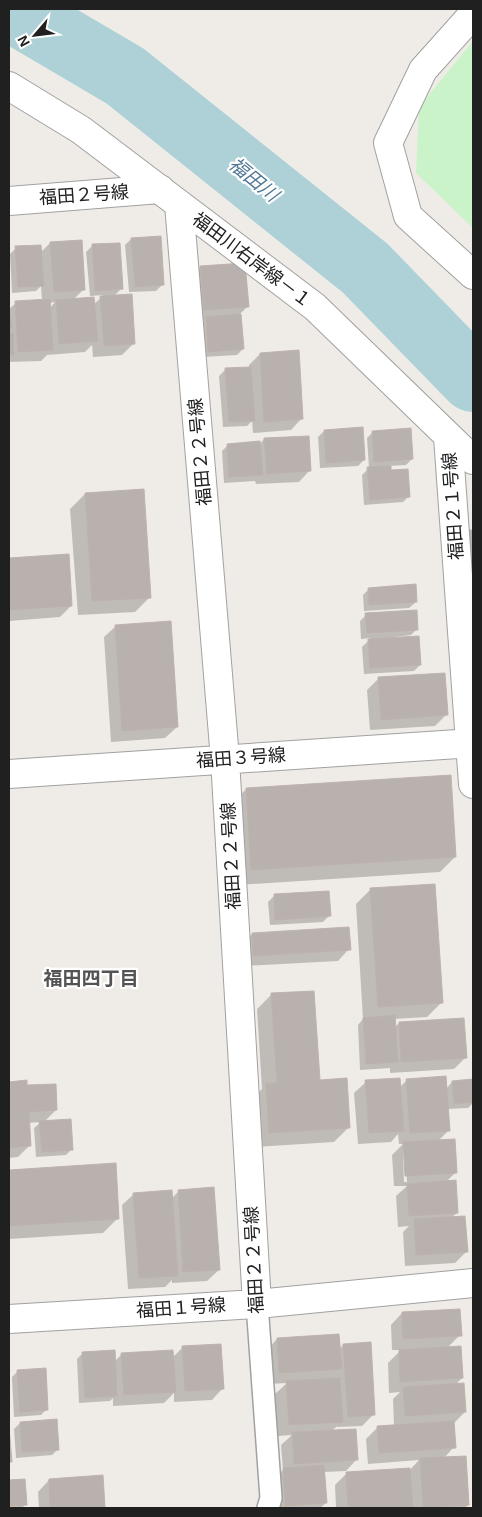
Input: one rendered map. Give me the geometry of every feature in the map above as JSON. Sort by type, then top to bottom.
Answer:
[{"type":"street","points":[[473,14],[423,70],[388,143],[408,216],[473,276]]},
{"type":"street","name":"福田川右岸線－１","points":[[9,86],[81,130],[314,307],[473,460]]},
{"type":"street","name":"福田２号線","points":[[9,201],[169,197]]},
{"type":"street","name":"福田２２号線","points":[[169,197],[225,759],[257,1304]]},
{"type":"street","name":"福田２１号線","points":[[448,437],[472,744],[473,784]]},
{"type":"street","name":"福田３号線","points":[[9,774],[472,744]]},
{"type":"street","name":"福田１号線","points":[[9,1319],[257,1304],[473,1283]]},
{"type":"lane","name":"福田２２号線","points":[[257,1304],[272,1498],[268,1508]]},
{"type":"green space","points":[[473,41],[473,228],[416,173],[419,107]]},
{"type":"building","points":[[161,236],[164,285],[135,287],[131,238]]},
{"type":"building","points":[[82,240],[85,290],[54,292],[50,242]]},
{"type":"building","points":[[120,243],[123,289],[95,291],[92,244]]},
{"type":"building","points":[[41,245],[44,286],[18,287],[15,246]]},
{"type":"building","points":[[245,263],[249,307],[204,310],[200,266]]},
{"type":"building","points":[[132,294],[135,344],[104,346],[100,296]]},
{"type":"building","points":[[94,297],[98,341],[59,344],[56,300]]},
{"type":"building","points":[[50,299],[53,350],[18,352],[15,301]]},
{"type":"building","points":[[9,305],[12,328],[9,328]]},
{"type":"building","points":[[241,314],[244,349],[208,352],[206,317]]},
{"type":"building","points":[[9,333],[13,333],[14,355],[9,355]]},
{"type":"building","points":[[299,350],[303,419],[264,422],[260,353]]},
{"type":"building","points":[[251,367],[255,421],[229,422],[225,368]]},
{"type":"building","points":[[363,427],[365,460],[326,463],[324,430]]},
{"type":"building","points":[[411,428],[413,459],[374,462],[372,431]]},
{"type":"building","points":[[309,436],[311,471],[267,474],[264,438]]},
{"type":"building","points":[[260,441],[263,475],[229,477],[227,444]]},
{"type":"building","points":[[391,466],[391,470],[408,469],[410,497],[370,500],[367,467]]},
{"type":"building","points":[[144,489],[151,598],[92,601],[85,493]]},
{"type":"building","points":[[469,530],[473,530],[473,576]]},
{"type":"building","points":[[69,554],[72,606],[9,610],[9,558]]},
{"type":"building","points":[[416,584],[417,602],[369,605],[368,588]]},
{"type":"building","points":[[417,610],[418,630],[367,633],[365,613]]},
{"type":"building","points":[[171,621],[178,727],[122,731],[115,625]]},
{"type":"building","points":[[419,636],[421,665],[370,668],[368,639]]},
{"type":"building","points":[[445,673],[448,715],[381,720],[378,677]]},
{"type":"building","points":[[451,775],[456,857],[251,870],[246,788]]},
{"type":"building","points":[[435,884],[443,1003],[378,1007],[370,888]]},
{"type":"building","points":[[329,891],[331,916],[275,920],[274,894]]},
{"type":"building","points":[[349,927],[351,950],[253,956],[252,933]]},
{"type":"building","points":[[314,991],[320,1080],[347,1078],[350,1128],[269,1133],[266,1083],[277,1083],[271,993]]},
{"type":"building","points":[[395,1015],[398,1062],[366,1064],[363,1018]]},
{"type":"building","points":[[464,1018],[467,1058],[401,1062],[399,1022]]},
{"type":"building","points":[[446,1076],[450,1131],[410,1133],[406,1079]]},
{"type":"building","points":[[400,1078],[404,1131],[369,1133],[365,1080]]},
{"type":"building","points":[[473,1079],[473,1102],[454,1104],[452,1081]]},
{"type":"building","points":[[27,1080],[27,1085],[56,1084],[57,1110],[29,1112],[31,1146],[9,1148],[9,1082]]},
{"type":"building","points":[[71,1119],[73,1150],[42,1152],[39,1121]]},
{"type":"building","points":[[455,1139],[457,1173],[405,1176],[403,1142]]},
{"type":"building","points":[[116,1163],[119,1219],[9,1226],[9,1170]]},
{"type":"building","points":[[456,1180],[458,1213],[409,1216],[407,1184]]},
{"type":"building","points":[[214,1187],[220,1270],[183,1272],[178,1190]]},
{"type":"building","points":[[172,1190],[178,1276],[139,1278],[133,1193]]},
{"type":"building","points":[[465,1216],[468,1252],[416,1255],[414,1219]]},
{"type":"building","points":[[460,1309],[462,1336],[403,1339],[402,1312]]},
{"type":"building","points":[[339,1334],[342,1369],[279,1373],[277,1338]]},
{"type":"building","points":[[371,1342],[375,1415],[348,1417],[343,1344]]},
{"type":"building","points":[[221,1344],[224,1389],[185,1391],[182,1346]]},
{"type":"building","points":[[461,1346],[463,1378],[400,1382],[399,1350]]},
{"type":"building","points":[[115,1350],[117,1396],[85,1398],[82,1352]]},
{"type":"building","points":[[173,1350],[176,1392],[124,1395],[121,1353]]},
{"type":"building","points":[[46,1368],[48,1410],[20,1412],[17,1370]]},
{"type":"building","points":[[340,1378],[343,1422],[289,1425],[286,1381]]},
{"type":"building","points":[[464,1383],[466,1412],[405,1416],[403,1387]]},
{"type":"building","points":[[57,1419],[59,1450],[22,1452],[20,1422]]},
{"type":"building","points":[[454,1421],[456,1448],[379,1453],[377,1426]]},
{"type":"building","points":[[9,1427],[12,1462],[9,1462]]},
{"type":"building","points":[[356,1429],[358,1460],[294,1464],[292,1432]]},
{"type":"building","points":[[466,1456],[469,1505],[423,1508],[420,1458]]},
{"type":"building","points":[[324,1465],[327,1503],[285,1506],[283,1468]]},
{"type":"building","points":[[410,1468],[413,1508],[348,1508],[346,1472]]},
{"type":"building","points":[[103,1475],[105,1508],[50,1508],[49,1479]]},
{"type":"building","points":[[25,1479],[27,1505],[9,1506],[9,1480]]},
{"type":"waterway","name":"福田川","points":[[11,9],[125,76],[365,268],[473,379]]},
{"type":"district","name":"福田四丁目","points":[[91,978]]}]
